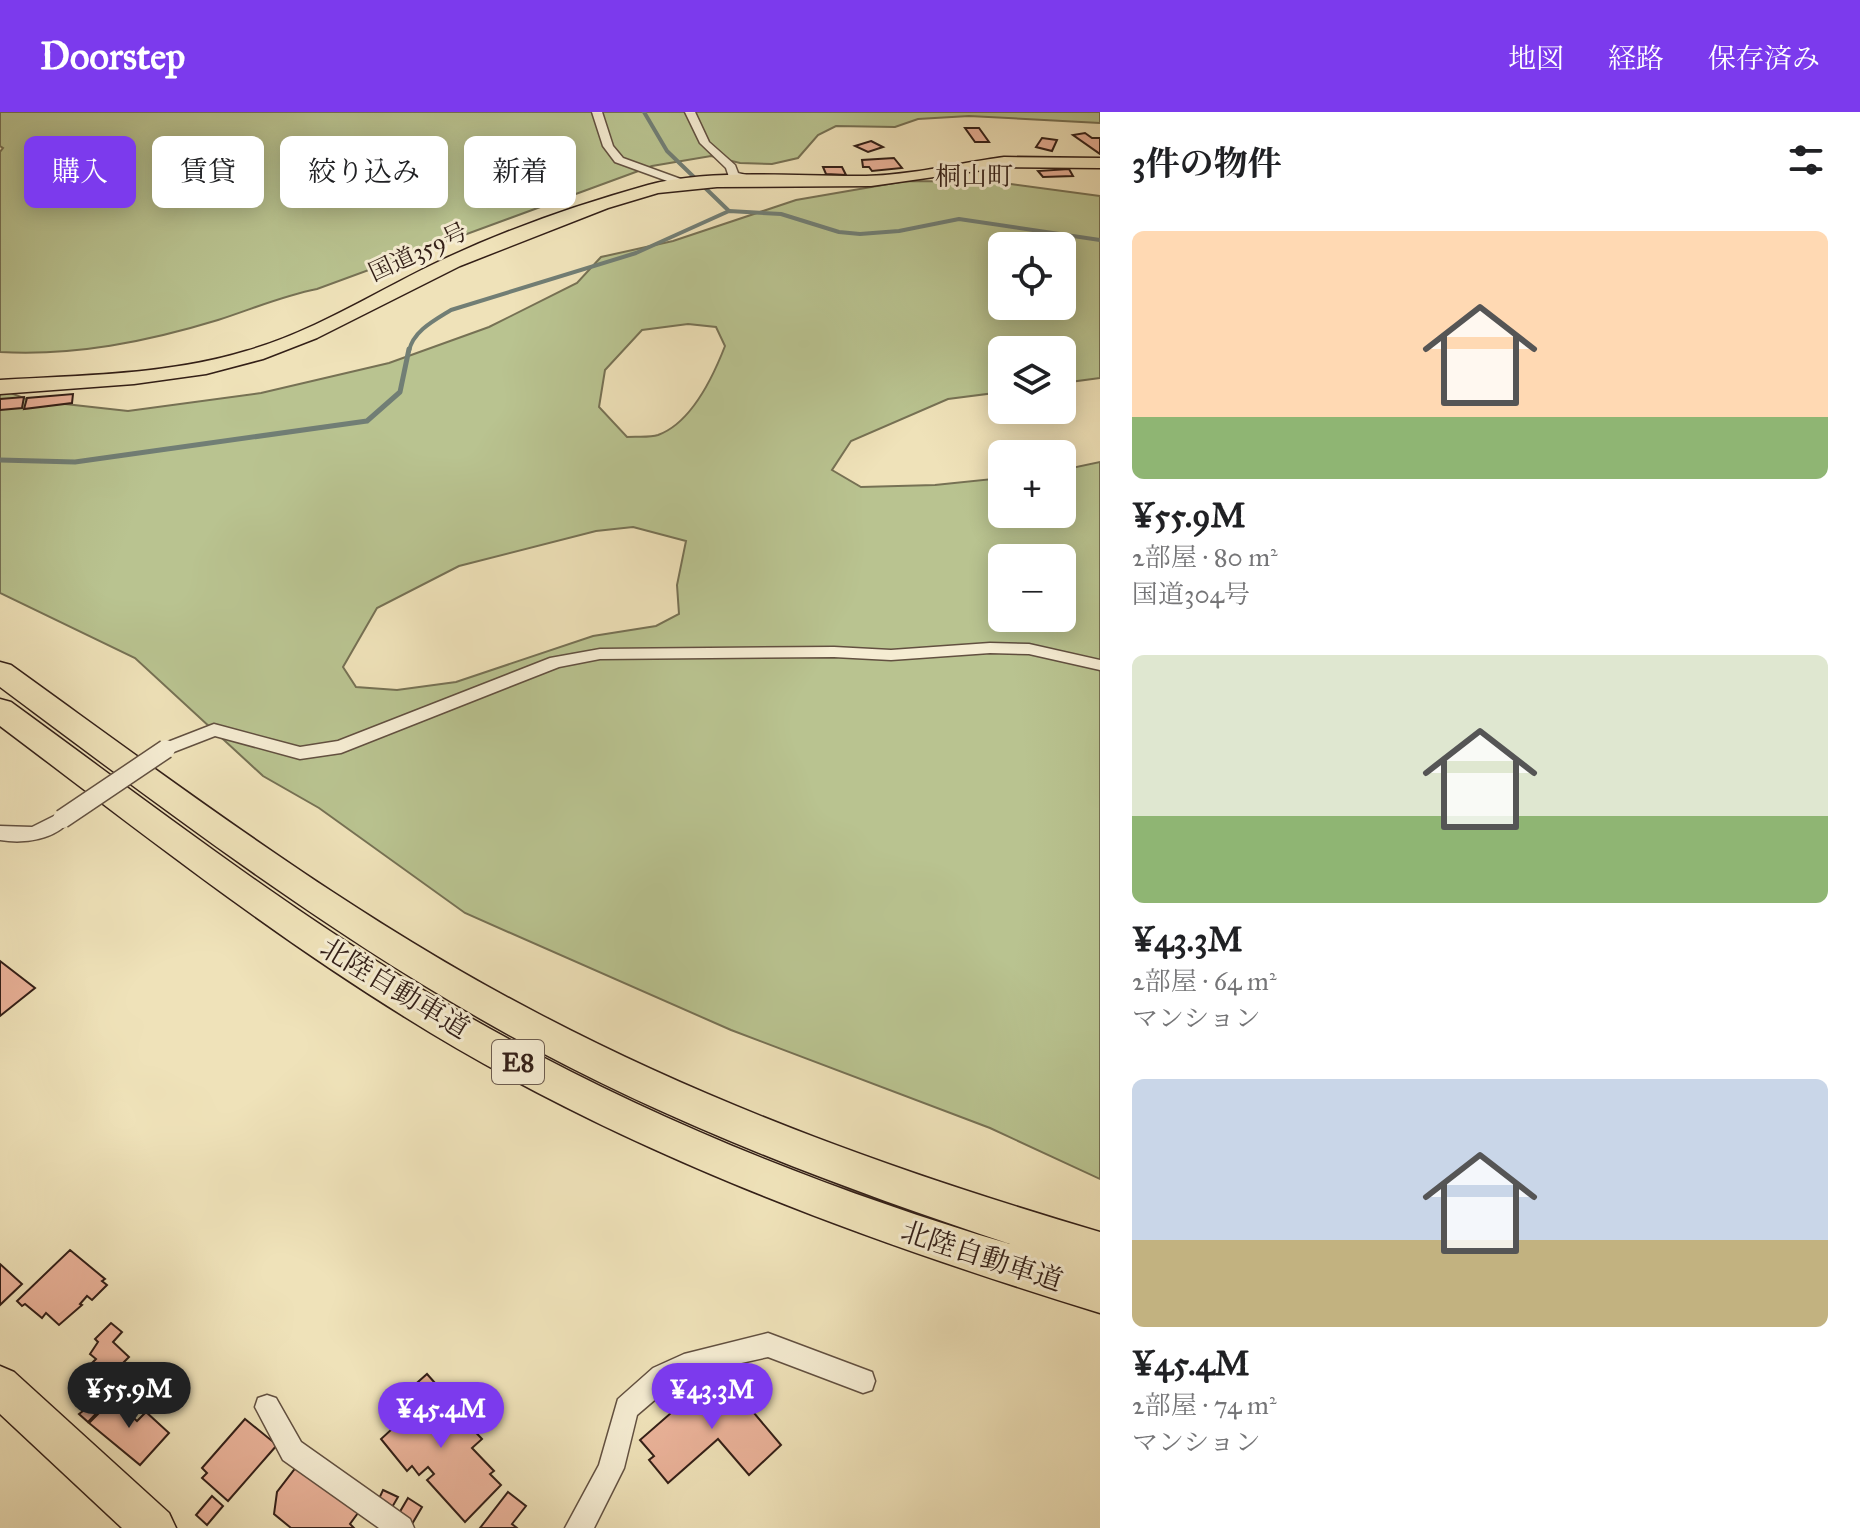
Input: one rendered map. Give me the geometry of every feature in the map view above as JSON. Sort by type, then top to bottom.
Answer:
[{"type":"highway","name":"国道359号","points":[[0,387],[134,378],[206,368],[256,355],[310,334],[453,262],[602,204],[685,184],[871,181],[1004,162],[1100,163]]},
{"type":"highway","name":"北陸自動車道","points":[[0,672],[251,855],[446,981],[566,1047],[705,1113],[848,1172],[991,1220],[1100,1252]]},
{"type":"highway","name":"北陸自動車道","points":[[0,710],[332,952],[542,1075],[680,1143],[837,1207],[981,1258],[1100,1292]]},
{"type":"highway","points":[[0,1386],[154,1528]]},
{"type":"street","points":[[597,112],[608,146],[619,160],[685,184]]},
{"type":"street","points":[[690,112],[705,143],[731,167],[733,175],[758,181]]},
{"type":"street","points":[[0,833],[13,836],[41,834],[166,749],[214,730],[300,753],[341,747],[556,662],[600,654],[834,652],[891,655],[1016,649],[1100,665]]},
{"type":"street","points":[[578,1528],[611,1468],[627,1408],[662,1377],[693,1362],[768,1345],[863,1381]]},
{"type":"street","points":[[267,1407],[292,1451],[401,1528]]},
{"type":"green space","points":[[0,112],[1100,112],[1100,123],[969,116],[918,119],[895,127],[836,126],[818,135],[798,158],[772,164],[740,163],[711,156],[652,166],[576,194],[576,136],[464,136],[464,208],[538,208],[317,289],[218,320],[110,346],[28,353],[0,352],[0,152],[3,148],[0,146]]},
{"type":"green space","points":[[906,181],[996,182],[1100,196],[1100,378],[1076,381],[1076,336],[988,336],[988,394],[948,399],[851,441],[832,470],[861,487],[988,479],[988,528],[1076,528],[1076,467],[1100,462],[1100,1179],[990,1128],[731,1030],[465,913],[319,808],[263,776],[135,658],[0,593],[0,389],[29,400],[128,411],[261,393],[389,363],[489,327],[577,283],[601,257],[673,241],[796,200]],"holes":[[[688,324],[716,327],[725,346],[707,385],[691,410],[670,429],[658,435],[627,437],[599,407],[605,370],[642,330]],[[633,527],[686,541],[677,585],[679,614],[656,626],[593,636],[456,682],[397,690],[356,687],[343,667],[377,608],[459,566],[596,531]]]},
{"type":"building","points":[[965,128],[979,128],[989,142],[975,142]]},
{"type":"building","points":[[1085,133],[1092,138],[1100,138],[1100,154],[1073,135]]},
{"type":"building","points":[[1042,138],[1057,140],[1052,151],[1036,147]]},
{"type":"building","points":[[871,141],[883,147],[868,152],[855,146]]},
{"type":"building","points":[[894,158],[902,168],[872,171],[869,167],[863,167],[862,160]]},
{"type":"building","points":[[823,167],[842,167],[846,175],[826,174]]},
{"type":"building","points":[[1069,169],[1073,176],[1043,177],[1038,171]]},
{"type":"building","points":[[73,394],[72,403],[24,409],[27,398]]},
{"type":"building","points":[[24,397],[22,408],[0,410],[0,399]]},
{"type":"building","points":[[0,961],[35,988],[0,1016]]},
{"type":"building","points":[[70,1250],[105,1279],[102,1281],[107,1285],[92,1300],[87,1296],[82,1305],[59,1325],[46,1313],[42,1318],[17,1301]]},
{"type":"building","points":[[0,1264],[22,1284],[0,1305]]},
{"type":"building","points":[[111,1323],[122,1332],[113,1342],[129,1357],[121,1365],[133,1375],[88,1422],[79,1414],[83,1411],[77,1405],[80,1401],[70,1392],[79,1383],[75,1380],[96,1359],[90,1354],[98,1342],[95,1339]]},
{"type":"building","points":[[427,1374],[443,1392],[438,1397],[465,1427],[468,1424],[482,1439],[472,1448],[494,1471],[490,1474],[501,1485],[465,1522],[427,1480],[434,1474],[428,1467],[419,1475],[412,1466],[407,1471],[381,1439],[392,1429],[386,1422],[416,1395],[410,1389]]},
{"type":"building","points":[[741,1375],[759,1397],[748,1406],[781,1445],[749,1475],[718,1439],[668,1483],[649,1460],[654,1456],[640,1440],[687,1399],[692,1406],[725,1379],[730,1384]]},
{"type":"building","points":[[117,1395],[130,1407],[126,1411],[137,1421],[146,1412],[169,1433],[140,1465],[89,1423]]},
{"type":"building","points":[[245,1419],[277,1445],[228,1501],[202,1478],[207,1473],[202,1468]]},
{"type":"building","points":[[297,1466],[358,1513],[350,1524],[354,1528],[291,1528],[274,1514],[277,1492]]},
{"type":"building","points":[[383,1490],[398,1497],[391,1509],[377,1503]]},
{"type":"building","points":[[508,1492],[526,1506],[512,1524],[517,1528],[480,1528]]},
{"type":"building","points":[[212,1496],[223,1506],[207,1525],[196,1515]]},
{"type":"building","points":[[408,1498],[422,1507],[412,1524],[398,1515]]},
{"type":"waterway","points":[[644,112],[667,151],[729,211]]},
{"type":"waterway","points":[[409,351],[420,332],[451,310],[636,253],[729,211]]},
{"type":"waterway","points":[[729,211],[781,214],[839,232],[860,234],[899,231],[959,219],[1100,240]]},
{"type":"waterway","points":[[0,460],[75,462],[367,421],[400,392],[409,349]]},
{"type":"district","name":"桐山町","points":[[974,176]]}]
